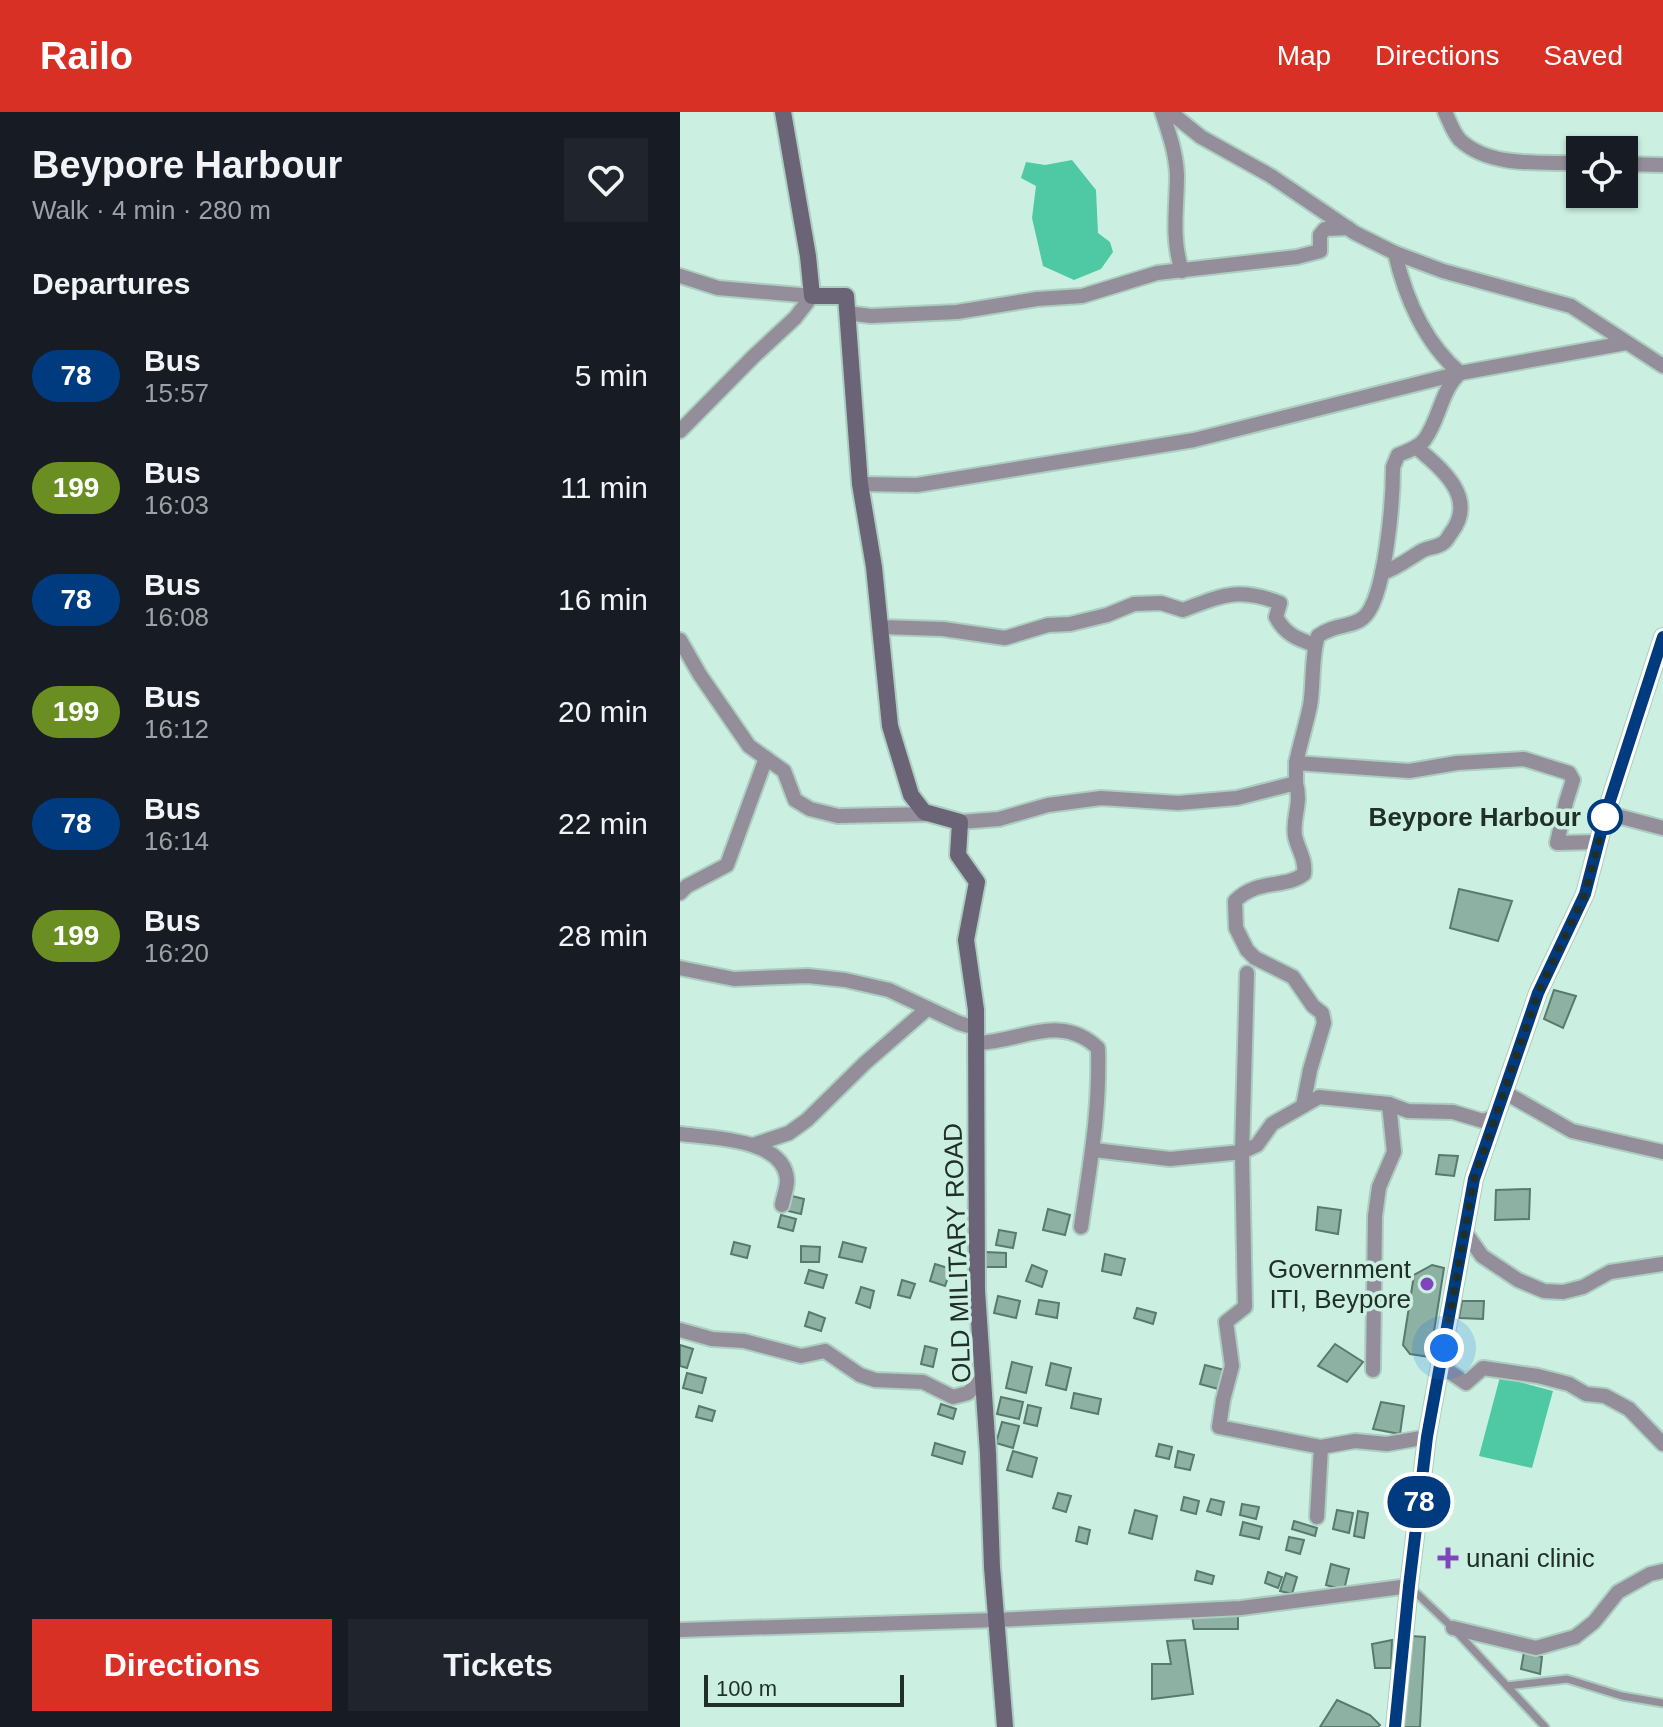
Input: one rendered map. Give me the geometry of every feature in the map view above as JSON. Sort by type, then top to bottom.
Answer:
[{"type":"main road","points":[[783,112],[812,296],[846,296],[860,484],[874,567],[890,726],[911,795],[928,813],[960,822]]},
{"type":"main road","points":[[1395,1727],[1427,1437],[1474,1179],[1538,993],[1585,894],[1606,813],[1663,637]]},
{"type":"main road","name":"OLD MILITARY ROAD","points":[[960,822],[958,855],[977,882],[966,940],[976,1035],[977,1291],[992,1567],[1005,1727]]},
{"type":"street","points":[[1162,112],[1177,173],[1175,240],[1182,271]]},
{"type":"street","points":[[1170,112],[1201,137],[1271,176],[1348,228],[1395,253],[1443,271],[1571,306],[1663,366]]},
{"type":"street","points":[[1445,112],[1458,138],[1485,155],[1530,162],[1566,163]]},
{"type":"street","points":[[1638,164],[1663,165]]},
{"type":"street","points":[[847,313],[871,316],[957,312],[1037,299],[1082,296],[1157,273],[1297,257],[1320,251],[1320,235],[1325,229],[1348,228]]},
{"type":"street","points":[[1395,253],[1401,280],[1424,329],[1442,358],[1460,373]]},
{"type":"street","points":[[680,276],[718,288],[812,296]]},
{"type":"street","points":[[680,431],[795,318],[812,296]]},
{"type":"street","points":[[860,484],[917,485],[1194,440],[1460,373],[1626,343]]},
{"type":"street","points":[[1303,1106],[1324,1023],[1322,1013],[1313,1006],[1293,977],[1255,958],[1247,950],[1236,928],[1235,901],[1253,888],[1296,880],[1304,874],[1306,863],[1295,837],[1300,797],[1296,763],[1310,707],[1315,645],[1318,636],[1329,628],[1352,624],[1371,610],[1382,573],[1393,467],[1398,455],[1425,440],[1446,396],[1448,384],[1460,373]]},
{"type":"street","points":[[1382,573],[1396,569],[1423,549],[1443,544],[1458,524],[1461,507],[1456,489],[1440,467],[1416,447]]},
{"type":"street","points":[[881,627],[943,629],[1005,638],[1048,625],[1070,624],[1107,615],[1134,604],[1161,603],[1183,610],[1202,601],[1254,593],[1280,603],[1276,617],[1290,636],[1315,645]]},
{"type":"street","points":[[680,640],[749,746],[784,771],[795,800],[810,809],[838,816],[928,813]]},
{"type":"street","points":[[682,885],[727,865],[766,758]]},
{"type":"street","points":[[1296,763],[1409,771],[1457,763],[1524,759],[1569,773],[1573,780],[1557,843],[1598,842]]},
{"type":"street","points":[[960,822],[999,819],[1048,805],[1101,798],[1178,803],[1237,798],[1296,783]]},
{"type":"street","points":[[1606,813],[1663,828]]},
{"type":"street","points":[[680,968],[734,979],[808,976],[889,990],[992,1042],[1050,1029],[1064,1029],[1086,1037],[1098,1048],[1099,1093],[1094,1150],[1081,1227]]},
{"type":"street","points":[[1247,973],[1242,1152],[1245,1307],[1226,1322],[1232,1366],[1219,1427],[1321,1447],[1355,1441],[1387,1444],[1427,1437]]},
{"type":"street","points":[[680,1134],[756,1144],[789,1133],[927,1009]]},
{"type":"street","points":[[1094,1150],[1170,1159],[1242,1152],[1257,1145],[1272,1124],[1319,1097],[1389,1104],[1408,1111],[1453,1112],[1483,1121],[1494,1117],[1503,1095],[1572,1131],[1663,1152]]},
{"type":"street","points":[[1373,1370],[1375,1216],[1379,1187],[1394,1152],[1389,1104]]},
{"type":"street","points":[[756,1144],[777,1160],[785,1173],[787,1181],[782,1205]]},
{"type":"street","points":[[1465,1232],[1482,1256],[1518,1280],[1544,1291],[1563,1292],[1583,1287],[1610,1272],[1663,1264]]},
{"type":"street","points":[[680,1330],[712,1339],[744,1341],[801,1356],[825,1351],[860,1375],[875,1380],[923,1382],[953,1397],[968,1393],[984,1377]]},
{"type":"street","points":[[1441,1366],[1466,1383],[1483,1368],[1538,1376],[1569,1384],[1586,1394],[1605,1396],[1629,1409],[1663,1443]]},
{"type":"street","points":[[1317,1517],[1321,1447]]},
{"type":"street","points":[[1453,1628],[1536,1648],[1575,1637],[1594,1622],[1618,1592],[1650,1574],[1663,1571]]},
{"type":"street","points":[[680,1630],[1241,1608],[1409,1586]]},
{"type":"lane","points":[[1409,1586],[1453,1628],[1545,1727]]},
{"type":"lane","points":[[1507,1686],[1567,1679],[1622,1696],[1663,1703]]},
{"type":"shaded area","points":[[1072,160],[1096,190],[1098,233],[1110,242],[1113,252],[1101,269],[1074,280],[1043,266],[1032,218],[1036,186],[1021,178],[1026,162],[1045,165]]},
{"type":"shaded area","points":[[1500,1377],[1553,1391],[1532,1468],[1479,1456]]},
{"type":"building","points":[[1459,889],[1512,901],[1498,941],[1450,928]]},
{"type":"building","points":[[1554,990],[1576,996],[1563,1028],[1544,1019]]},
{"type":"building","points":[[1439,1155],[1458,1156],[1454,1176],[1436,1174]]},
{"type":"building","points":[[1530,1189],[1529,1219],[1495,1220],[1496,1190]]},
{"type":"building","points":[[788,1195],[804,1199],[801,1214],[784,1210]]},
{"type":"building","points":[[1318,1207],[1341,1210],[1338,1234],[1316,1230]]},
{"type":"building","points":[[1048,1209],[1070,1215],[1065,1235],[1043,1230]]},
{"type":"building","points":[[781,1215],[796,1219],[793,1231],[778,1227]]},
{"type":"building","points":[[999,1230],[1016,1233],[1013,1248],[996,1245]]},
{"type":"building","points":[[734,1242],[750,1246],[747,1258],[731,1254]]},
{"type":"building","points":[[843,1242],[866,1248],[862,1262],[839,1257]]},
{"type":"building","points":[[801,1246],[820,1247],[819,1262],[801,1262]]},
{"type":"building","points":[[986,1252],[1006,1253],[1006,1267],[985,1267]]},
{"type":"building","points":[[1105,1254],[1125,1259],[1121,1275],[1102,1271]]},
{"type":"building","points":[[935,1264],[951,1269],[945,1286],[930,1281]]},
{"type":"building","points":[[1032,1265],[1047,1271],[1042,1287],[1026,1281]]},
{"type":"building","points":[[1432,1265],[1444,1268],[1430,1357],[1410,1354],[1403,1345],[1414,1275]]},
{"type":"building","points":[[809,1270],[827,1275],[823,1288],[805,1283]]},
{"type":"building","points":[[902,1280],[915,1284],[910,1298],[898,1295]]},
{"type":"building","points":[[861,1287],[874,1291],[870,1308],[856,1303]]},
{"type":"building","points":[[998,1296],[1020,1301],[1016,1318],[994,1313]]},
{"type":"building","points":[[1039,1300],[1059,1303],[1057,1318],[1036,1314]]},
{"type":"building","points":[[1462,1301],[1484,1301],[1483,1319],[1459,1318]]},
{"type":"building","points":[[1137,1308],[1156,1313],[1153,1324],[1134,1318]]},
{"type":"building","points":[[809,1312],[825,1318],[821,1331],[805,1326]]},
{"type":"building","points":[[1335,1344],[1363,1362],[1347,1382],[1318,1366]]},
{"type":"building","points":[[680,1345],[693,1349],[687,1368],[680,1366]]},
{"type":"building","points":[[925,1346],[937,1349],[933,1367],[921,1364]]},
{"type":"building","points":[[1012,1362],[1032,1367],[1026,1393],[1006,1388]]},
{"type":"building","points":[[1051,1363],[1071,1368],[1066,1390],[1046,1385]]},
{"type":"building","points":[[1205,1365],[1228,1371],[1222,1390],[1200,1384]]},
{"type":"building","points":[[687,1373],[706,1378],[702,1393],[683,1388]]},
{"type":"building","points":[[1074,1393],[1101,1399],[1098,1414],[1071,1408]]},
{"type":"building","points":[[1001,1397],[1023,1402],[1019,1419],[997,1414]]},
{"type":"building","points":[[1381,1402],[1404,1406],[1400,1434],[1373,1429]]},
{"type":"building","points":[[941,1404],[956,1409],[953,1419],[938,1414]]},
{"type":"building","points":[[1028,1405],[1041,1408],[1037,1426],[1024,1423]]},
{"type":"building","points":[[699,1406],[715,1411],[712,1421],[696,1417]]},
{"type":"building","points":[[1002,1422],[1019,1426],[1013,1448],[996,1443]]},
{"type":"building","points":[[935,1443],[965,1452],[962,1464],[932,1455]]},
{"type":"building","points":[[1159,1444],[1172,1447],[1169,1459],[1156,1456]]},
{"type":"building","points":[[1013,1451],[1037,1458],[1032,1477],[1007,1470]]},
{"type":"building","points":[[1178,1451],[1194,1455],[1190,1470],[1175,1467]]},
{"type":"building","points":[[1058,1493],[1071,1496],[1066,1512],[1053,1508]]},
{"type":"building","points":[[1184,1497],[1199,1501],[1196,1514],[1181,1510]]},
{"type":"building","points":[[1211,1499],[1224,1502],[1221,1515],[1207,1511]]},
{"type":"building","points":[[1242,1504],[1259,1507],[1256,1519],[1240,1515]]},
{"type":"building","points":[[1135,1510],[1157,1516],[1152,1539],[1129,1533]]},
{"type":"building","points":[[1337,1510],[1353,1513],[1349,1533],[1333,1529]]},
{"type":"building","points":[[1358,1511],[1368,1513],[1364,1538],[1354,1536]]},
{"type":"building","points":[[1294,1521],[1317,1528],[1315,1536],[1292,1529]]},
{"type":"building","points":[[1243,1522],[1262,1527],[1259,1539],[1240,1535]]},
{"type":"building","points":[[1079,1527],[1090,1530],[1087,1544],[1076,1541]]},
{"type":"building","points":[[1289,1537],[1304,1540],[1300,1554],[1286,1550]]},
{"type":"building","points":[[1331,1564],[1349,1569],[1344,1590],[1326,1585]]},
{"type":"building","points":[[1197,1571],[1214,1576],[1212,1584],[1195,1580]]},
{"type":"building","points":[[1268,1572],[1282,1577],[1278,1588],[1265,1583]]},
{"type":"building","points":[[1286,1573],[1297,1577],[1292,1594],[1280,1591]]},
{"type":"building","points":[[1238,1615],[1238,1629],[1194,1629],[1192,1616]]},
{"type":"building","points":[[1411,1636],[1425,1637],[1420,1727],[1401,1727]]},
{"type":"building","points":[[1185,1640],[1193,1694],[1152,1699],[1152,1664],[1171,1664],[1167,1641]]},
{"type":"building","points":[[1392,1640],[1391,1668],[1375,1668],[1372,1644]]},
{"type":"building","points":[[1524,1652],[1542,1657],[1540,1674],[1521,1669]]},
{"type":"building","points":[[1337,1700],[1370,1715],[1380,1725],[1320,1727]]},
{"type":"bus line","name":"78","points":[[1395,1727],[1427,1437],[1474,1179],[1538,993],[1585,894],[1606,813],[1663,637]]},
{"type":"place","name":"Beypore Harbour","points":[[1605,817]]},
{"type":"place","name":"Government ITI, Beypore","points":[[1427,1284]]},
{"type":"place","name":"unani clinic","points":[[1448,1558]]},
{"type":"route","points":[[1444,1348],[1474,1179],[1538,993],[1585,894],[1606,813],[1605,817]]}]
